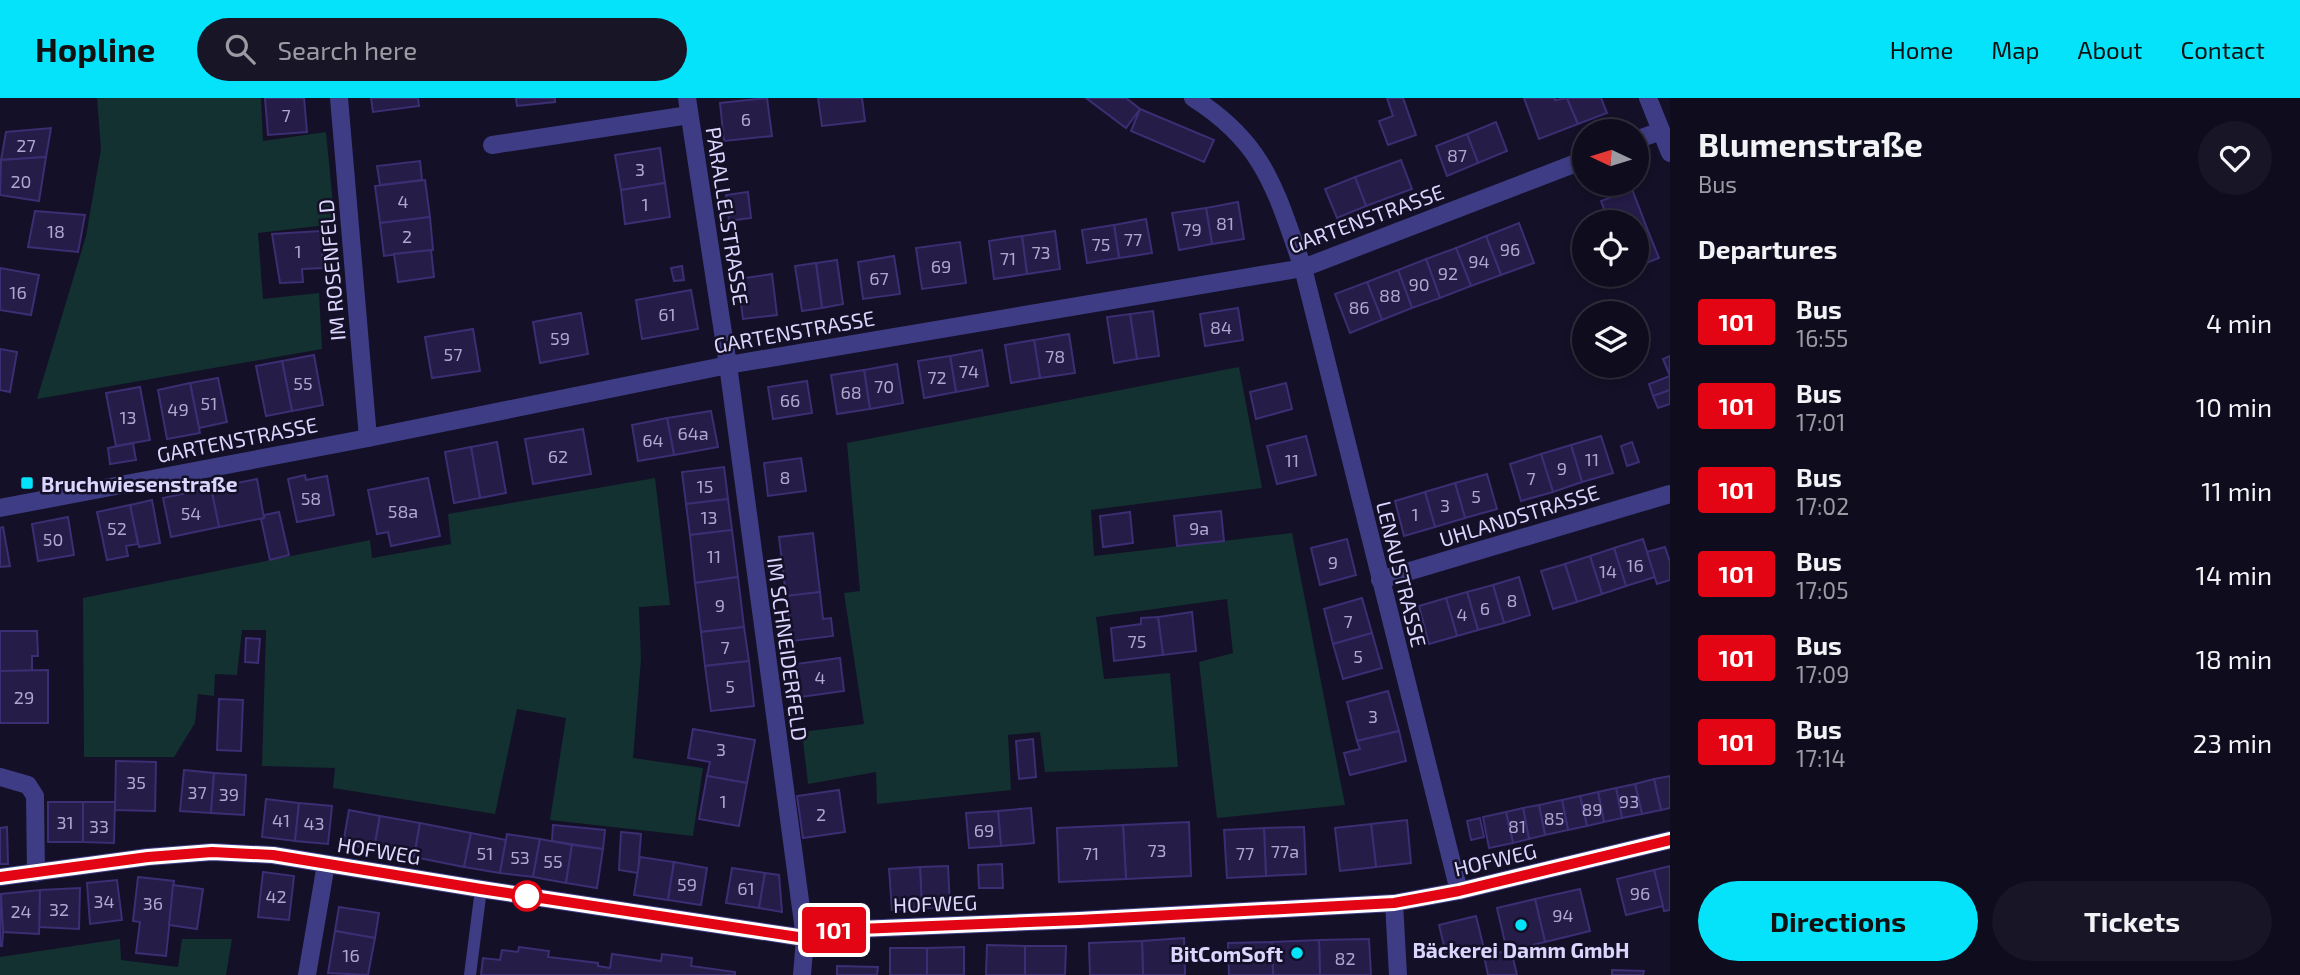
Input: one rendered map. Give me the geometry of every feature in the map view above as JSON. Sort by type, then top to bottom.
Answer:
[{"type":"street","name":"IM ROSENFELD","points":[[339,98],[368,438]]},
{"type":"street","name":"LENAUSTRASSE","points":[[1193,98],[1222,118],[1257,156],[1272,182],[1303,268],[1459,891]]},
{"type":"street","points":[[1648,98],[1670,153]]},
{"type":"street","name":"PARALLELSTRASSE","points":[[492,145],[688,106],[728,365]]},
{"type":"street","points":[[1649,135],[1661,131]]},
{"type":"street","name":"GARTENSTRASSE","points":[[0,508],[368,438],[728,365],[1303,268],[1572,165]]},
{"type":"street","name":"IM SCHNEIDERFELD","points":[[728,365],[805,938],[802,975]]},
{"type":"street","name":"UHLANDSTRASSE","points":[[1380,580],[1670,494]]},
{"type":"street","points":[[0,777],[28,785],[36,796],[36,873]]},
{"type":"street","name":"HOFWEG","points":[[0,877],[148,857],[212,852],[273,855],[805,938],[834,930],[1107,919],[1394,903],[1459,891],[1670,840]]},
{"type":"street","points":[[307,975],[326,864]]},
{"type":"street","points":[[1394,903],[1398,975]]},
{"type":"lane","points":[[470,975],[481,889]]},
{"type":"green space","points":[[97,98],[261,98],[263,141],[326,132],[335,224],[258,233],[263,299],[319,293],[322,349],[37,399],[86,236],[101,149]]},
{"type":"green space","points":[[1239,367],[1262,488],[1091,510],[1094,556],[1292,533],[1345,805],[1217,818],[1199,662],[1233,653],[1227,599],[1096,617],[1104,679],[1170,673],[1178,767],[1045,772],[1040,732],[1008,735],[1011,790],[877,804],[876,772],[808,784],[802,732],[864,724],[844,593],[860,591],[847,443]]},
{"type":"green space","points":[[655,478],[670,605],[639,607],[641,659],[633,758],[703,768],[693,836],[550,820],[566,718],[517,709],[495,814],[333,788],[335,768],[262,766],[266,630],[242,630],[237,675],[215,674],[214,696],[198,694],[195,723],[174,757],[84,757],[83,598],[370,540],[372,558],[451,544],[448,514]]},
{"type":"green space","points":[[120,939],[121,960],[178,967],[182,939],[232,939],[226,975],[0,975],[0,957]]},
{"type":"building","points":[[265,98],[304,98],[307,132],[268,135]]},
{"type":"building","points":[[371,98],[418,98],[419,106],[373,112]]},
{"type":"building","points":[[516,98],[555,98],[555,102],[517,106]]},
{"type":"building","points":[[767,98],[772,136],[724,141],[720,103]]},
{"type":"building","points":[[818,98],[862,98],[865,121],[822,126]]},
{"type":"building","points":[[1086,98],[1126,98],[1140,109],[1126,128]]},
{"type":"building","points":[[1387,98],[1403,98],[1416,135],[1388,145],[1379,121],[1393,116]]},
{"type":"building","points":[[1524,98],[1567,98],[1576,119],[1572,119],[1572,126],[1539,139]]},
{"type":"building","points":[[1567,98],[1601,98],[1607,113],[1591,119],[1576,119]]},
{"type":"building","points":[[1140,109],[1214,140],[1204,162],[1131,131]]},
{"type":"building","points":[[1496,122],[1507,151],[1478,163],[1467,134]]},
{"type":"building","points":[[51,128],[46,157],[1,160],[6,132]]},
{"type":"building","points":[[1467,134],[1478,163],[1447,176],[1436,146]]},
{"type":"building","points":[[660,148],[665,183],[621,190],[615,155]]},
{"type":"building","points":[[46,157],[39,201],[0,195],[1,160]]},
{"type":"building","points":[[1401,160],[1412,189],[1366,206],[1355,177]]},
{"type":"building","points":[[420,161],[422,180],[380,185],[377,166]]},
{"type":"building","points":[[1355,177],[1366,206],[1337,218],[1325,189]]},
{"type":"building","points":[[425,180],[430,217],[380,223],[375,186]]},
{"type":"building","points":[[665,183],[670,217],[625,224],[621,190]]},
{"type":"building","points":[[748,192],[751,218],[729,221],[726,195]]},
{"type":"building","points":[[1614,196],[1635,196],[1640,210],[1604,210],[1601,201]]},
{"type":"building","points":[[1238,202],[1244,239],[1212,244],[1206,208]]},
{"type":"building","points":[[1206,208],[1212,244],[1179,250],[1172,213]]},
{"type":"building","points":[[35,211],[85,215],[78,252],[28,247]]},
{"type":"building","points":[[430,217],[433,250],[384,256],[380,223]]},
{"type":"building","points":[[1146,219],[1152,253],[1119,258],[1114,225]]},
{"type":"building","points":[[1519,223],[1534,263],[1501,275],[1486,236]]},
{"type":"building","points":[[1114,225],[1119,258],[1087,263],[1082,230]]},
{"type":"building","points":[[321,231],[323,268],[302,269],[303,282],[280,283],[272,234]]},
{"type":"building","points":[[1055,231],[1060,269],[1027,274],[1022,236]]},
{"type":"building","points":[[1649,233],[1659,258],[1649,262]]},
{"type":"building","points":[[1022,236],[1027,274],[994,279],[989,241]]},
{"type":"building","points":[[1486,236],[1501,275],[1471,286],[1456,248]]},
{"type":"building","points":[[960,242],[966,283],[922,289],[916,248]]},
{"type":"building","points":[[1456,248],[1471,286],[1440,298],[1426,259]]},
{"type":"building","points":[[431,250],[434,277],[398,282],[394,254]]},
{"type":"building","points":[[894,256],[900,294],[863,299],[858,262]]},
{"type":"building","points":[[1426,259],[1440,298],[1412,308],[1398,270]]},
{"type":"building","points":[[837,260],[843,304],[822,308],[816,263]]},
{"type":"building","points":[[816,263],[822,308],[802,311],[795,266]]},
{"type":"building","points":[[682,266],[684,280],[674,281],[671,268]]},
{"type":"building","points":[[0,268],[39,275],[31,315],[0,310]]},
{"type":"building","points":[[1398,270],[1412,308],[1382,320],[1367,282]]},
{"type":"building","points":[[772,274],[777,315],[743,319],[738,279]]},
{"type":"building","points":[[1367,282],[1382,320],[1350,333],[1335,294]]},
{"type":"building","points":[[691,290],[698,329],[642,339],[636,300]]},
{"type":"building","points":[[1238,308],[1243,340],[1205,346],[1200,314]]},
{"type":"building","points":[[1153,311],[1159,356],[1137,359],[1130,314]]},
{"type":"building","points":[[581,313],[588,354],[540,363],[533,322]]},
{"type":"building","points":[[1130,314],[1137,359],[1114,363],[1107,317]]},
{"type":"building","points":[[473,329],[480,371],[432,378],[425,337]]},
{"type":"building","points":[[1069,334],[1075,373],[1040,378],[1034,340]]},
{"type":"building","points":[[1034,340],[1040,378],[1011,383],[1005,345]]},
{"type":"building","points":[[0,349],[17,352],[10,392],[0,390]]},
{"type":"building","points":[[982,350],[988,386],[956,392],[950,356]]},
{"type":"building","points":[[314,355],[323,405],[292,411],[282,361]]},
{"type":"building","points":[[950,356],[956,392],[924,398],[918,361]]},
{"type":"building","points":[[1670,356],[1670,376],[1663,359]]},
{"type":"building","points":[[282,361],[292,411],[266,416],[256,366]]},
{"type":"building","points":[[897,364],[903,403],[870,409],[864,370]]},
{"type":"building","points":[[864,370],[870,409],[837,414],[831,375]]},
{"type":"building","points":[[1670,376],[1670,390],[1653,396],[1649,384]]},
{"type":"building","points":[[218,378],[227,422],[199,428],[190,383]]},
{"type":"building","points":[[807,381],[812,413],[773,419],[768,387]]},
{"type":"building","points":[[190,383],[200,433],[167,439],[158,390]]},
{"type":"building","points":[[1286,383],[1292,409],[1256,419],[1250,392]]},
{"type":"building","points":[[140,387],[150,440],[116,446],[106,393]]},
{"type":"building","points":[[1670,390],[1670,404],[1658,408],[1653,396]]},
{"type":"building","points":[[711,411],[718,447],[674,455],[667,418]]},
{"type":"building","points":[[667,418],[674,455],[638,461],[632,425]]},
{"type":"building","points":[[583,429],[591,474],[533,484],[525,439]]},
{"type":"building","points":[[1306,436],[1316,475],[1277,484],[1267,446]]},
{"type":"building","points":[[1601,436],[1613,473],[1582,482],[1571,445]]},
{"type":"building","points":[[497,442],[506,493],[480,498],[471,447]]},
{"type":"building","points":[[1632,442],[1639,462],[1627,466],[1621,446]]},
{"type":"building","points":[[133,443],[136,460],[110,464],[108,448]]},
{"type":"building","points":[[1571,445],[1582,482],[1553,492],[1541,454]]},
{"type":"building","points":[[471,447],[480,498],[454,503],[445,452]]},
{"type":"building","points":[[1541,454],[1553,492],[1521,501],[1510,464]]},
{"type":"building","points":[[801,458],[806,491],[768,496],[764,463]]},
{"type":"building","points":[[724,467],[728,499],[686,504],[682,472]]},
{"type":"building","points":[[1487,474],[1497,509],[1465,518],[1455,483]]},
{"type":"building","points":[[305,475],[306,480],[327,476],[334,515],[297,522],[288,479]]},
{"type":"building","points":[[428,478],[440,536],[391,546],[388,532],[377,534],[368,490]]},
{"type":"building","points":[[257,479],[264,518],[219,527],[211,488]]},
{"type":"building","points":[[1455,483],[1465,518],[1435,527],[1425,492]]},
{"type":"building","points":[[211,488],[219,527],[171,537],[163,498]]},
{"type":"building","points":[[1425,492],[1435,527],[1404,536],[1395,501]]},
{"type":"building","points":[[728,499],[732,530],[690,535],[686,504]]},
{"type":"building","points":[[152,500],[160,543],[139,547],[130,505]]},
{"type":"building","points":[[130,505],[138,544],[126,546],[128,556],[107,560],[97,512]]},
{"type":"building","points":[[1221,511],[1224,541],[1177,546],[1174,516]]},
{"type":"building","points":[[279,512],[289,555],[270,560],[261,519],[264,515]]},
{"type":"building","points":[[1130,512],[1133,543],[1103,547],[1100,516]]},
{"type":"building","points":[[68,517],[74,555],[38,561],[32,524]]},
{"type":"building","points":[[3,527],[10,566],[0,567],[0,528]]},
{"type":"building","points":[[732,530],[738,577],[695,583],[690,535]]},
{"type":"building","points":[[813,533],[820,592],[786,596],[779,537]]},
{"type":"building","points":[[1347,539],[1356,575],[1320,585],[1311,548]]},
{"type":"building","points":[[1643,539],[1655,577],[1626,586],[1614,548]]},
{"type":"building","points":[[1665,547],[1670,562],[1670,580],[1657,584],[1647,552]]},
{"type":"building","points":[[1614,548],[1626,586],[1602,594],[1590,556]]},
{"type":"building","points":[[1590,556],[1602,594],[1577,602],[1565,564]]},
{"type":"building","points":[[1565,564],[1577,602],[1553,609],[1541,571]]},
{"type":"building","points":[[738,577],[744,627],[701,632],[695,583]]},
{"type":"building","points":[[1519,577],[1530,615],[1504,623],[1493,585]]},
{"type":"building","points":[[1493,585],[1504,623],[1478,630],[1467,592]]},
{"type":"building","points":[[820,592],[823,619],[831,618],[833,636],[792,641],[786,596]]},
{"type":"building","points":[[1467,592],[1478,630],[1457,636],[1446,598]]},
{"type":"building","points":[[1362,598],[1372,633],[1333,644],[1324,609]]},
{"type":"building","points":[[1446,598],[1457,636],[1429,644],[1419,606]]},
{"type":"building","points":[[1192,612],[1196,651],[1163,655],[1158,617]]},
{"type":"building","points":[[1158,617],[1163,655],[1114,661],[1111,628],[1141,624],[1141,618]]},
{"type":"building","points":[[744,627],[749,661],[705,666],[701,632]]},
{"type":"building","points":[[0,631],[37,631],[38,656],[32,656],[32,671],[0,671]]},
{"type":"building","points":[[1372,633],[1382,668],[1343,679],[1333,644]]},
{"type":"building","points":[[246,638],[260,639],[258,663],[245,662]]},
{"type":"building","points":[[840,658],[844,691],[800,697],[796,664]]},
{"type":"building","points":[[749,661],[754,706],[711,711],[705,666]]},
{"type":"building","points":[[48,670],[48,723],[0,723],[0,671]]},
{"type":"building","points":[[1388,691],[1399,731],[1357,741],[1347,702]]},
{"type":"building","points":[[219,699],[243,700],[241,751],[217,750]]},
{"type":"building","points":[[693,729],[755,740],[747,783],[707,776],[710,762],[688,758]]},
{"type":"building","points":[[1399,731],[1406,761],[1350,775],[1344,753],[1360,749],[1357,741]]},
{"type":"building","points":[[1033,739],[1036,777],[1019,779],[1016,741]]},
{"type":"building","points":[[116,761],[156,762],[155,811],[115,810]]},
{"type":"building","points":[[184,770],[214,773],[211,813],[180,811]]},
{"type":"building","points":[[214,773],[246,775],[244,815],[211,813]]},
{"type":"building","points":[[707,776],[747,783],[739,826],[699,819]]},
{"type":"building","points":[[1670,776],[1670,808],[1661,810],[1654,779]]},
{"type":"building","points":[[1654,779],[1661,810],[1642,814],[1635,784]]},
{"type":"building","points":[[1635,784],[1642,814],[1622,818],[1616,788]]},
{"type":"building","points":[[1616,788],[1622,818],[1604,822],[1598,792]]},
{"type":"building","points":[[839,790],[845,832],[803,838],[797,796]]},
{"type":"building","points":[[1598,792],[1604,822],[1587,826],[1580,796]]},
{"type":"building","points":[[1580,796],[1587,826],[1568,830],[1562,800]]},
{"type":"building","points":[[266,799],[299,803],[295,841],[262,837]]},
{"type":"building","points":[[1562,800],[1568,830],[1545,835],[1539,805]]},
{"type":"building","points":[[48,802],[83,802],[83,842],[48,842]]},
{"type":"building","points":[[83,802],[115,802],[114,843],[83,842]]},
{"type":"building","points":[[299,803],[332,806],[328,844],[295,841]]},
{"type":"building","points":[[1539,805],[1545,835],[1529,839],[1523,808]]},
{"type":"building","points":[[1031,808],[1034,843],[1001,846],[998,811]]},
{"type":"building","points":[[1523,808],[1529,839],[1513,843],[1506,812]]},
{"type":"building","points":[[349,810],[380,816],[374,849],[343,844]]},
{"type":"building","points":[[998,811],[1001,846],[969,848],[966,813]]},
{"type":"building","points":[[1506,812],[1513,843],[1489,848],[1483,817]]},
{"type":"building","points":[[380,816],[420,823],[414,857],[374,849]]},
{"type":"building","points":[[1480,818],[1484,837],[1471,840],[1467,821]]},
{"type":"building","points":[[1407,820],[1411,863],[1376,867],[1371,824]]},
{"type":"building","points":[[1189,822],[1191,876],[1126,879],[1123,825]]},
{"type":"building","points":[[420,823],[471,833],[464,867],[414,857]]},
{"type":"building","points":[[1371,824],[1376,867],[1340,871],[1335,828]]},
{"type":"building","points":[[553,825],[605,830],[603,849],[552,841]]},
{"type":"building","points":[[1123,825],[1126,879],[1059,882],[1057,828]]},
{"type":"building","points":[[7,827],[8,864],[0,864],[0,828]]},
{"type":"building","points":[[1304,827],[1306,874],[1266,876],[1264,828]]},
{"type":"building","points":[[1264,828],[1266,876],[1227,878],[1224,830]]},
{"type":"building","points":[[621,832],[641,834],[638,873],[619,870]]},
{"type":"building","points":[[471,833],[506,840],[500,873],[464,867]]},
{"type":"building","points":[[507,834],[540,839],[533,877],[500,873]]},
{"type":"building","points":[[540,839],[572,845],[566,883],[533,877]]},
{"type":"building","points":[[572,845],[603,849],[597,888],[566,883]]},
{"type":"building","points":[[640,857],[674,862],[668,900],[634,895]]},
{"type":"building","points":[[674,862],[707,868],[701,905],[668,900]]},
{"type":"building","points":[[1002,864],[1003,888],[979,888],[978,865]]},
{"type":"building","points":[[948,866],[950,907],[922,908],[920,867]]},
{"type":"building","points":[[1670,866],[1670,910],[1664,911],[1654,870]]},
{"type":"building","points":[[920,867],[922,908],[892,910],[889,869]]},
{"type":"building","points":[[732,868],[765,873],[759,908],[726,903]]},
{"type":"building","points":[[1654,870],[1663,906],[1626,915],[1617,879]]},
{"type":"building","points":[[263,872],[294,876],[289,920],[258,917]]},
{"type":"building","points":[[765,873],[779,875],[782,912],[759,908]]},
{"type":"building","points":[[138,877],[174,881],[166,956],[136,953],[140,922],[133,921]]},
{"type":"building","points":[[117,880],[122,920],[90,924],[87,883]]},
{"type":"building","points":[[173,885],[203,889],[197,929],[169,925]]},
{"type":"building","points":[[80,888],[79,929],[39,927],[40,890]]},
{"type":"building","points":[[1580,889],[1590,931],[1545,942],[1535,899]]},
{"type":"building","points":[[40,890],[39,934],[3,932],[1,894]]},
{"type":"building","points":[[0,894],[3,932],[2,946],[0,946]]},
{"type":"building","name":"Bäckerei Damm GmbH","points":[[1535,899],[1545,942],[1507,951],[1497,908]]},
{"type":"building","points":[[339,907],[379,913],[375,938],[335,931]]},
{"type":"building","points":[[1476,916],[1484,949],[1447,958],[1439,925]]},
{"type":"building","points":[[335,931],[375,938],[368,975],[328,973]]},
{"type":"building","points":[[1184,938],[1185,975],[1143,975],[1142,941]]},
{"type":"building","points":[[1369,939],[1371,975],[1320,975],[1319,940]]},
{"type":"building","points":[[1319,940],[1320,975],[1273,975],[1272,942]]},
{"type":"building","points":[[1142,941],[1143,975],[1090,975],[1089,943]]},
{"type":"building","points":[[1272,942],[1273,975],[1229,975],[1228,943]]},
{"type":"building","points":[[987,945],[1025,946],[1025,975],[986,975]]},
{"type":"building","points":[[1025,946],[1066,946],[1065,975],[1025,975]]},
{"type":"building","points":[[519,947],[549,951],[548,957],[598,963],[598,966],[610,968],[612,954],[661,961],[662,954],[692,958],[691,966],[735,972],[735,975],[481,975],[483,958],[500,960],[502,950],[518,952]]},
{"type":"building","points":[[964,947],[964,975],[927,975],[927,948]]},
{"type":"building","points":[[890,948],[927,948],[927,975],[890,975]]},
{"type":"building","points":[[1511,950],[1517,975],[1488,975],[1484,956]]},
{"type":"building","points":[[837,966],[878,967],[877,975],[837,975]]},
{"type":"building","points":[[1612,970],[1644,971],[1643,975],[1612,975]]},
{"type":"bus line","name":"101","points":[[0,877],[148,857],[212,852],[273,855],[805,938],[834,930],[1394,903],[1459,891],[1670,840]]},
{"type":"place","name":"Bruchwiesenstraße","points":[[27,483]]},
{"type":"place","name":"Bäckerei Damm GmbH","points":[[1521,925]]},
{"type":"place","name":"BitComSoft","points":[[1297,953]]}]
